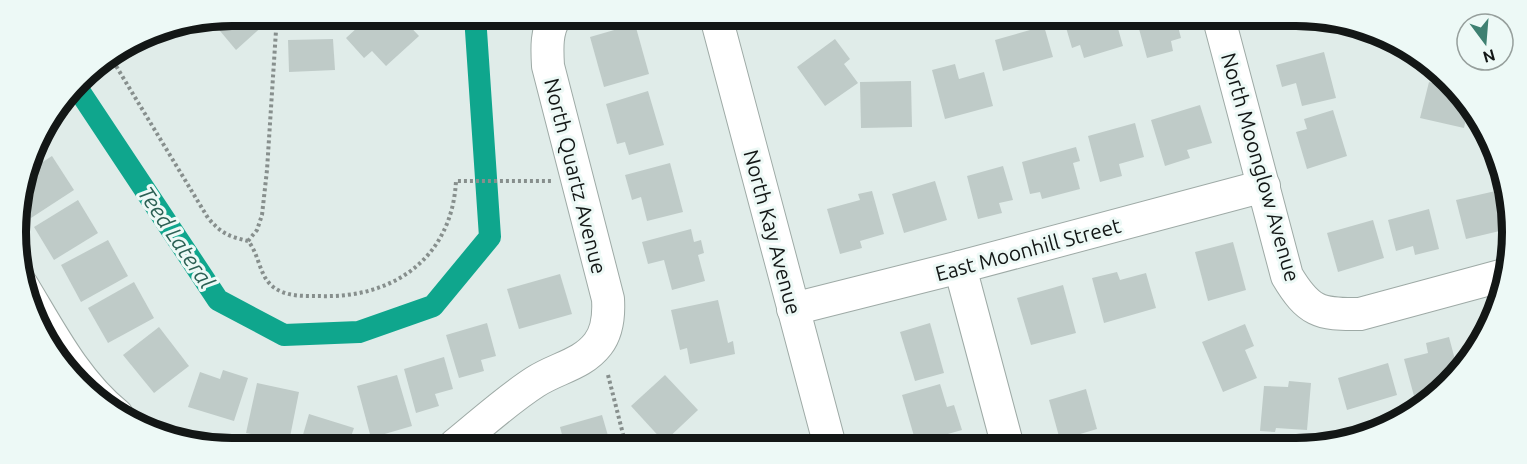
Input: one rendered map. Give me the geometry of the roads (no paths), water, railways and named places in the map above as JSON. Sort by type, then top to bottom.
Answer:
[{"type":"street","name":"North Quartz Avenue","points":[[464,438],[538,380],[576,363],[590,353],[600,342],[609,316],[608,299],[548,66],[547,43],[552,26]]},
{"type":"street","name":"North Kay Avenue","points":[[718,26],[828,438]]},
{"type":"street","name":"North Moonglow Avenue","points":[[1221,26],[1287,276],[1298,294],[1314,309],[1337,315],[1360,314],[1497,277]]},
{"type":"street","name":"East Moonhill Street","points":[[793,309],[1264,186]]},
{"type":"street","points":[[960,267],[1006,438]]},
{"type":"waterway","name":"Teed Lateral","points":[[80,93],[218,300],[284,335],[359,332],[433,306],[490,237],[476,26]]}]
